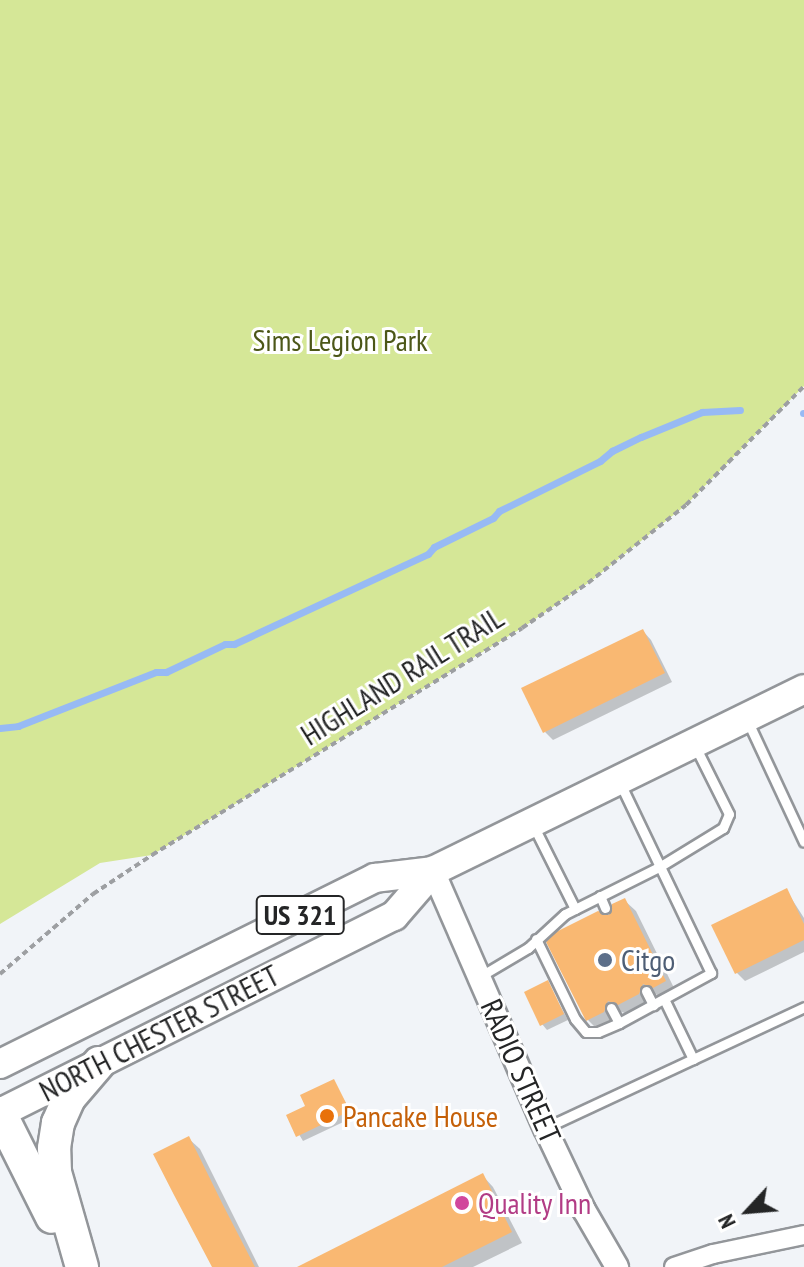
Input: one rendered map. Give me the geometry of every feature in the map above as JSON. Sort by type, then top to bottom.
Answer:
[{"type":"highway","points":[[79,1267],[55,1172],[54,1148],[58,1123],[69,1098],[99,1063]]},
{"type":"highway","points":[[0,1113],[79,1267]]},
{"type":"main road","name":"NORTH CHESTER STREET","points":[[0,1064],[375,878],[433,871],[804,689]]},
{"type":"main road","name":"NORTH CHESTER STREET","points":[[0,1113],[394,916],[433,871]]},
{"type":"street","name":"RADIO STREET","points":[[433,871],[545,1128],[584,1210],[617,1267]]},
{"type":"street","points":[[674,1267],[713,1254],[804,1235]]},
{"type":"lane","points":[[746,717],[804,842]]},
{"type":"lane","points":[[479,977],[528,948],[565,914],[659,867],[723,828],[729,814],[694,743]]},
{"type":"lane","points":[[536,939],[575,1019],[586,1032],[598,1032],[619,1023],[711,973],[618,780]]},
{"type":"lane","points":[[532,822],[575,909]]},
{"type":"lane","points":[[600,896],[605,908]]},
{"type":"lane","points":[[565,914],[570,925]]},
{"type":"lane","points":[[646,991],[653,1005]]},
{"type":"lane","points":[[664,999],[693,1059]]},
{"type":"lane","points":[[545,1128],[804,1007]]},
{"type":"lane","points":[[611,1008],[619,1023]]},
{"type":"path","name":"HIGHLAND RAIL TRAIL","points":[[0,974],[93,894],[522,628],[588,583],[686,505],[804,386]]},
{"type":"green space","name":"Sims Legion Park","points":[[0,0],[804,0],[804,386],[686,505],[591,581],[522,628],[152,855],[100,863],[0,924]]},
{"type":"building","points":[[643,629],[665,673],[543,733],[521,688]]},
{"type":"building","points":[[787,888],[804,924],[804,940],[735,974],[711,925]]},
{"type":"building","points":[[625,898],[666,981],[653,988],[643,984],[639,994],[618,1005],[608,1001],[604,1012],[586,1021],[546,942],[556,932],[598,911],[609,915],[612,904]]},
{"type":"building","points":[[548,980],[564,1014],[540,1026],[524,992]]},
{"type":"building","points":[[334,1079],[350,1111],[296,1137],[286,1115],[305,1106],[300,1095]]},
{"type":"building","points":[[189,1136],[255,1267],[212,1267],[153,1154]]},
{"type":"building","name":"Quality Inn","points":[[483,1173],[512,1232],[442,1267],[297,1267]]},
{"type":"waterway","points":[[0,728],[18,726],[156,672],[166,672],[225,644],[234,644],[428,554],[434,547],[493,518],[499,511],[641,437],[702,412],[740,410]]},
{"type":"place","name":"Citgo","points":[[605,960]]},
{"type":"place","name":"Pancake House","points":[[327,1116]]},
{"type":"place","name":"Quality Inn","points":[[462,1203]]}]
